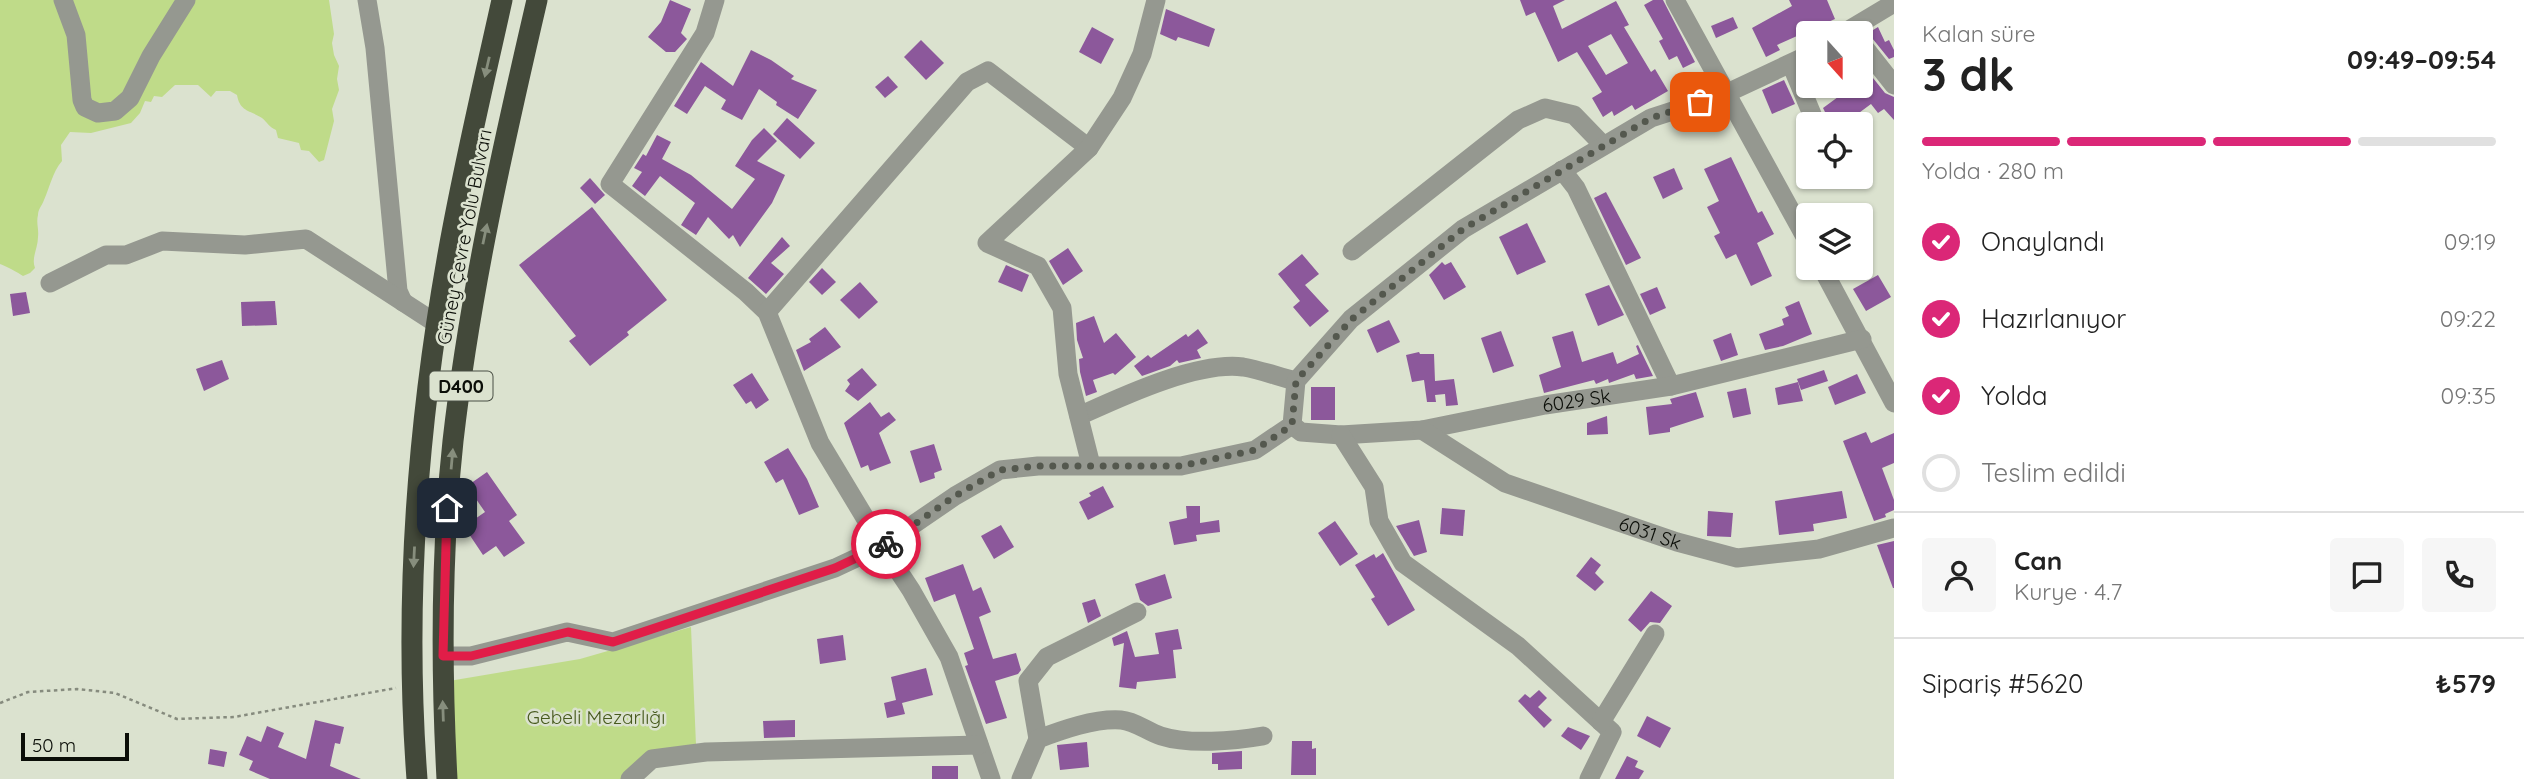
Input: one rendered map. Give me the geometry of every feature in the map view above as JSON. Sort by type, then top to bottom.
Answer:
[{"type":"highway","name":"Güney Çevre Yolu Bulvarı","points":[[416,779],[412,614],[424,431],[437,324],[459,192],[502,0]]},
{"type":"highway","name":"Güney Çevre Yolu Bulvarı","points":[[447,779],[443,656],[447,508],[453,440],[480,261],[537,0]]},
{"type":"street","points":[[63,0],[76,34],[82,100],[85,107],[98,113],[115,111],[130,98],[151,56],[186,0]]},
{"type":"street","points":[[368,0],[398,291],[403,302]]},
{"type":"street","points":[[715,0],[705,33],[610,184],[746,292],[766,312],[820,443],[949,657],[991,779]]},
{"type":"street","points":[[1091,465],[1068,374],[1062,308],[1038,266],[987,243],[1089,148],[1122,98],[1142,54],[1156,0]]},
{"type":"street","points":[[1675,0],[1796,221]]},
{"type":"street","points":[[1866,21],[1882,5]]},
{"type":"street","points":[[1873,60],[1894,85]]},
{"type":"street","points":[[443,656],[471,656],[568,632],[613,642],[835,568],[882,546],[955,496],[1000,470],[1038,466],[1181,466],[1255,450],[1292,425],[1296,381],[1352,319],[1463,229],[1651,118],[1725,94],[1796,61]]},
{"type":"street","points":[[766,312],[967,82],[988,71],[1089,148]]},
{"type":"street","points":[[1352,251],[1518,120],[1545,108],[1574,115],[1604,145]]},
{"type":"street","points":[[1562,170],[1576,188],[1671,386]]},
{"type":"street","points":[[50,283],[107,254],[126,255],[162,240],[245,245],[306,239],[437,324]]},
{"type":"street","points":[[1829,280],[1862,339],[1887,370],[1894,403]]},
{"type":"street","name":"6029 Sk","points":[[1292,425],[1301,432],[1341,435],[1422,430],[1545,405],[1671,386],[1862,339]]},
{"type":"street","points":[[1079,416],[1133,392],[1202,370],[1242,367],[1296,381]]},
{"type":"street","name":"6031 Sk","points":[[1422,430],[1505,483],[1677,542],[1737,558],[1819,549],[1894,528]]},
{"type":"street","points":[[1341,435],[1374,486],[1379,521],[1403,563],[1518,646],[1612,732],[1589,779]]},
{"type":"street","points":[[1021,779],[1038,739],[1028,681],[1047,657],[1137,612]]},
{"type":"street","points":[[1601,722],[1655,634]]},
{"type":"street","points":[[1038,739],[1077,725],[1123,720],[1161,736],[1180,740],[1241,740],[1263,736]]},
{"type":"street","points":[[630,779],[652,759],[706,752],[979,745]]},
{"type":"path","points":[[0,703],[27,692],[77,690],[115,693],[177,719],[234,717],[413,685]]},
{"type":"green space","points":[[0,0],[329,0],[334,34],[332,43],[339,66],[339,90],[332,109],[334,121],[324,160],[319,162],[309,151],[301,150],[299,143],[278,138],[276,130],[262,118],[243,108],[237,95],[230,91],[216,91],[211,97],[198,85],[175,85],[162,97],[154,96],[151,102],[145,101],[140,113],[131,123],[91,133],[70,132],[61,145],[62,161],[53,175],[39,211],[35,268],[23,276],[0,264]]},
{"type":"green space","name":"Gebeli Mezarlığı","points":[[691,627],[696,745],[623,779],[452,779],[449,681],[580,659]]},
{"type":"building","points":[[670,0],[691,9],[681,33],[687,39],[675,52],[666,52],[648,37],[661,22]]},
{"type":"building","points":[[1520,0],[1565,0],[1553,6],[1562,29],[1616,1],[1629,25],[1624,27],[1651,72],[1655,69],[1668,91],[1635,110],[1632,105],[1614,116],[1612,111],[1603,117],[1592,98],[1602,92],[1577,52],[1558,62],[1535,12],[1526,16]],"holes":[[[1611,34],[1628,63],[1606,75],[1588,46]]]},
{"type":"building","points":[[1653,0],[1663,0],[1695,62],[1683,68],[1677,56],[1669,60],[1659,41],[1663,39],[1644,5]]},
{"type":"building","points":[[1789,0],[1827,0],[1835,19],[1796,21],[1796,36],[1777,45],[1780,50],[1766,57],[1752,28],[1792,6]]},
{"type":"building","points":[[1166,9],[1215,29],[1209,47],[1178,37],[1176,41],[1160,34]]},
{"type":"building","points":[[1733,17],[1738,28],[1716,38],[1711,26]]},
{"type":"building","points":[[1092,27],[1114,39],[1101,64],[1079,52]]},
{"type":"building","points":[[1878,27],[1885,42],[1889,40],[1894,57],[1889,59],[1873,39],[1873,30]]},
{"type":"building","points":[[921,40],[944,63],[926,80],[904,57]]},
{"type":"building","points":[[751,50],[794,76],[791,79],[817,90],[798,119],[776,105],[777,102],[759,89],[742,120],[721,109],[726,100],[705,86],[687,114],[674,106],[701,62],[733,86]]},
{"type":"building","points":[[888,76],[898,87],[885,98],[875,87]]},
{"type":"building","points":[[1873,78],[1885,93],[1894,97],[1894,120],[1884,109],[1878,113],[1871,104],[1860,112],[1825,112],[1823,108],[1837,98],[1873,98]]},
{"type":"building","points":[[1784,80],[1795,104],[1772,114],[1762,90]]},
{"type":"building","points":[[787,118],[815,143],[800,159],[773,134]]},
{"type":"building","points":[[764,128],[777,141],[757,161],[785,175],[772,203],[740,247],[733,235],[729,239],[708,217],[696,235],[681,225],[695,203],[660,176],[645,196],[632,186],[642,172],[634,168],[643,154],[646,156],[657,135],[671,142],[662,159],[691,175],[732,209],[755,179],[735,166],[752,140]]},
{"type":"building","points":[[1731,157],[1758,213],[1762,211],[1774,234],[1757,243],[1772,276],[1751,286],[1736,254],[1726,259],[1714,236],[1720,233],[1707,207],[1719,201],[1704,169]]},
{"type":"building","points":[[1674,168],[1683,189],[1663,199],[1653,177]]},
{"type":"building","points":[[590,178],[605,195],[595,204],[580,188]]},
{"type":"building","points":[[1606,192],[1641,258],[1626,265],[1594,198]]},
{"type":"building","points":[[592,207],[667,300],[590,366],[569,341],[576,336],[519,265]]},
{"type":"building","points":[[1527,223],[1546,262],[1517,275],[1499,237]]},
{"type":"building","points":[[782,237],[790,246],[771,263],[784,274],[766,294],[748,278]]},
{"type":"building","points":[[1068,248],[1083,271],[1063,285],[1049,261]]},
{"type":"building","points":[[1302,254],[1319,274],[1305,285],[1329,311],[1310,327],[1293,307],[1300,301],[1278,274]]},
{"type":"building","points":[[1442,262],[1445,265],[1451,262],[1466,287],[1444,300],[1429,275]]},
{"type":"building","points":[[1006,265],[1029,275],[1022,292],[998,282]]},
{"type":"building","points":[[822,268],[836,282],[822,295],[809,282]]},
{"type":"building","points":[[1878,275],[1891,297],[1866,311],[1853,289]]},
{"type":"building","points":[[860,282],[878,302],[859,319],[840,300]]},
{"type":"building","points":[[1609,285],[1624,315],[1598,326],[1585,294]]},
{"type":"building","points":[[1657,287],[1666,308],[1650,315],[1640,294]]},
{"type":"building","points":[[26,292],[30,313],[13,316],[10,294]]},
{"type":"building","points":[[275,301],[277,325],[242,326],[241,302]]},
{"type":"building","points":[[1799,301],[1812,334],[1765,350],[1759,334],[1784,325],[1782,319],[1789,316],[1785,307]]},
{"type":"building","points":[[1094,316],[1104,343],[1116,333],[1136,357],[1115,375],[1113,373],[1093,380],[1097,392],[1086,396],[1080,372],[1079,359],[1083,358],[1077,340],[1076,323]]},
{"type":"building","points":[[1389,320],[1400,342],[1377,353],[1367,330]]},
{"type":"building","points":[[825,327],[841,347],[804,371],[796,350],[811,342],[809,339]]},
{"type":"building","points":[[1198,329],[1208,343],[1197,350],[1201,358],[1179,363],[1177,360],[1170,366],[1142,376],[1134,366],[1148,355],[1151,358]]},
{"type":"building","points":[[1501,331],[1514,366],[1493,373],[1481,338]]},
{"type":"building","points":[[1573,331],[1582,362],[1613,352],[1617,364],[1639,354],[1638,345],[1653,376],[1636,379],[1634,374],[1609,383],[1608,379],[1596,384],[1594,380],[1544,393],[1539,375],[1561,367],[1552,337]]},
{"type":"building","points":[[1731,333],[1738,355],[1721,361],[1713,340]]},
{"type":"building","points":[[1419,352],[1434,354],[1435,381],[1454,379],[1458,405],[1446,406],[1445,394],[1435,395],[1436,402],[1427,402],[1424,380],[1412,382],[1406,355]]},
{"type":"building","points":[[222,360],[229,379],[204,391],[196,369]]},
{"type":"building","points":[[862,368],[877,385],[858,401],[845,391],[850,384],[847,380]]},
{"type":"building","points":[[1824,370],[1828,381],[1801,390],[1797,379]]},
{"type":"building","points":[[752,373],[769,400],[756,409],[751,401],[746,404],[733,385]]},
{"type":"building","points":[[1857,374],[1866,393],[1835,405],[1828,387]]},
{"type":"building","points":[[1798,382],[1803,401],[1778,405],[1775,388]]},
{"type":"building","points":[[1311,387],[1335,387],[1335,420],[1311,420]]},
{"type":"building","points":[[1746,388],[1751,414],[1733,418],[1727,392]]},
{"type":"building","points":[[1696,392],[1704,417],[1670,428],[1670,432],[1649,435],[1646,407],[1672,404],[1670,399]]},
{"type":"building","points":[[870,402],[881,417],[889,412],[896,420],[879,433],[891,463],[870,471],[868,465],[861,468],[844,423]]},
{"type":"building","points":[[1607,416],[1608,434],[1587,435],[1587,423]]},
{"type":"building","points":[[1866,432],[1871,443],[1894,433],[1894,463],[1882,468],[1894,500],[1894,510],[1885,514],[1886,517],[1874,521],[1843,441]]},
{"type":"building","points":[[934,444],[942,470],[934,473],[935,478],[920,483],[910,451]]},
{"type":"building","points":[[788,448],[807,479],[819,507],[799,515],[783,479],[776,483],[764,462]]},
{"type":"building","points":[[487,472],[517,515],[509,521],[525,543],[504,557],[496,546],[483,555],[469,534],[472,521],[485,512],[467,486]]},
{"type":"building","points":[[1103,486],[1114,507],[1088,520],[1079,502]]},
{"type":"building","points":[[1842,491],[1847,518],[1813,524],[1814,531],[1779,535],[1775,501]]},
{"type":"building","points":[[1186,506],[1200,506],[1200,523],[1219,520],[1220,532],[1196,535],[1197,541],[1174,545],[1169,522],[1187,518]]},
{"type":"building","points":[[1442,508],[1465,510],[1463,536],[1440,534]]},
{"type":"building","points":[[1708,511],[1733,513],[1731,537],[1707,536]]},
{"type":"building","points":[[1419,520],[1427,552],[1414,556],[1396,526]]},
{"type":"building","points":[[1335,521],[1358,554],[1340,566],[1318,533]]},
{"type":"building","points":[[1001,525],[1014,547],[994,559],[981,536]]},
{"type":"building","points":[[1894,541],[1894,588],[1893,588],[1877,545]]},
{"type":"building","points":[[1383,553],[1415,610],[1388,626],[1371,599],[1375,597],[1355,565],[1374,554],[1376,558]]},
{"type":"building","points":[[1591,557],[1601,565],[1595,573],[1604,582],[1595,591],[1576,576]]},
{"type":"building","points":[[963,564],[973,591],[981,587],[991,612],[979,617],[993,659],[1016,653],[1021,670],[1018,674],[995,681],[1007,718],[986,724],[965,666],[968,665],[964,653],[974,649],[955,594],[934,602],[925,578]]},
{"type":"building","points":[[1165,574],[1172,598],[1148,606],[1140,600],[1135,584]]},
{"type":"building","points":[[1651,591],[1672,606],[1660,623],[1650,622],[1641,632],[1628,620]]},
{"type":"building","points":[[1095,599],[1101,616],[1088,623],[1082,603]]},
{"type":"building","points":[[1178,629],[1182,649],[1173,650],[1176,678],[1137,682],[1136,689],[1119,687],[1124,643],[1114,646],[1112,638],[1127,631],[1135,657],[1159,654],[1155,633]]},
{"type":"building","points":[[843,635],[846,660],[820,664],[817,639]]},
{"type":"building","points":[[926,668],[933,695],[902,703],[905,714],[887,718],[884,703],[896,700],[891,677]]},
{"type":"building","points":[[1539,690],[1547,698],[1538,707],[1552,720],[1544,728],[1518,701],[1525,694],[1530,698]]},
{"type":"building","points":[[1647,716],[1671,728],[1660,748],[1637,736]]},
{"type":"building","points":[[315,720],[344,727],[340,744],[335,743],[330,766],[361,779],[270,779],[249,770],[253,761],[239,755],[247,736],[261,742],[267,726],[284,733],[278,747],[306,759]]},
{"type":"building","points":[[795,720],[795,737],[764,738],[763,721]]},
{"type":"building","points":[[1568,727],[1590,736],[1581,750],[1561,736]]},
{"type":"building","points":[[1292,741],[1312,741],[1312,749],[1316,748],[1316,775],[1291,775]]},
{"type":"building","points":[[1087,742],[1089,767],[1060,770],[1057,745]]},
{"type":"building","points":[[210,749],[227,752],[224,767],[208,764]]},
{"type":"building","points":[[1242,751],[1242,769],[1218,770],[1218,764],[1212,764],[1212,753]]},
{"type":"building","points":[[1627,756],[1638,761],[1635,767],[1644,771],[1639,779],[1615,779]]},
{"type":"building","points":[[932,766],[958,766],[958,779],[932,779]]},
{"type":"way so far","points":[[886,544],[955,496],[1000,470],[1038,466],[1181,466],[1255,450],[1292,425],[1296,381],[1352,319],[1463,229],[1651,118],[1700,102]]},
{"type":"route","points":[[447,508],[443,656],[471,656],[568,632],[613,642],[835,568],[886,544]]}]
